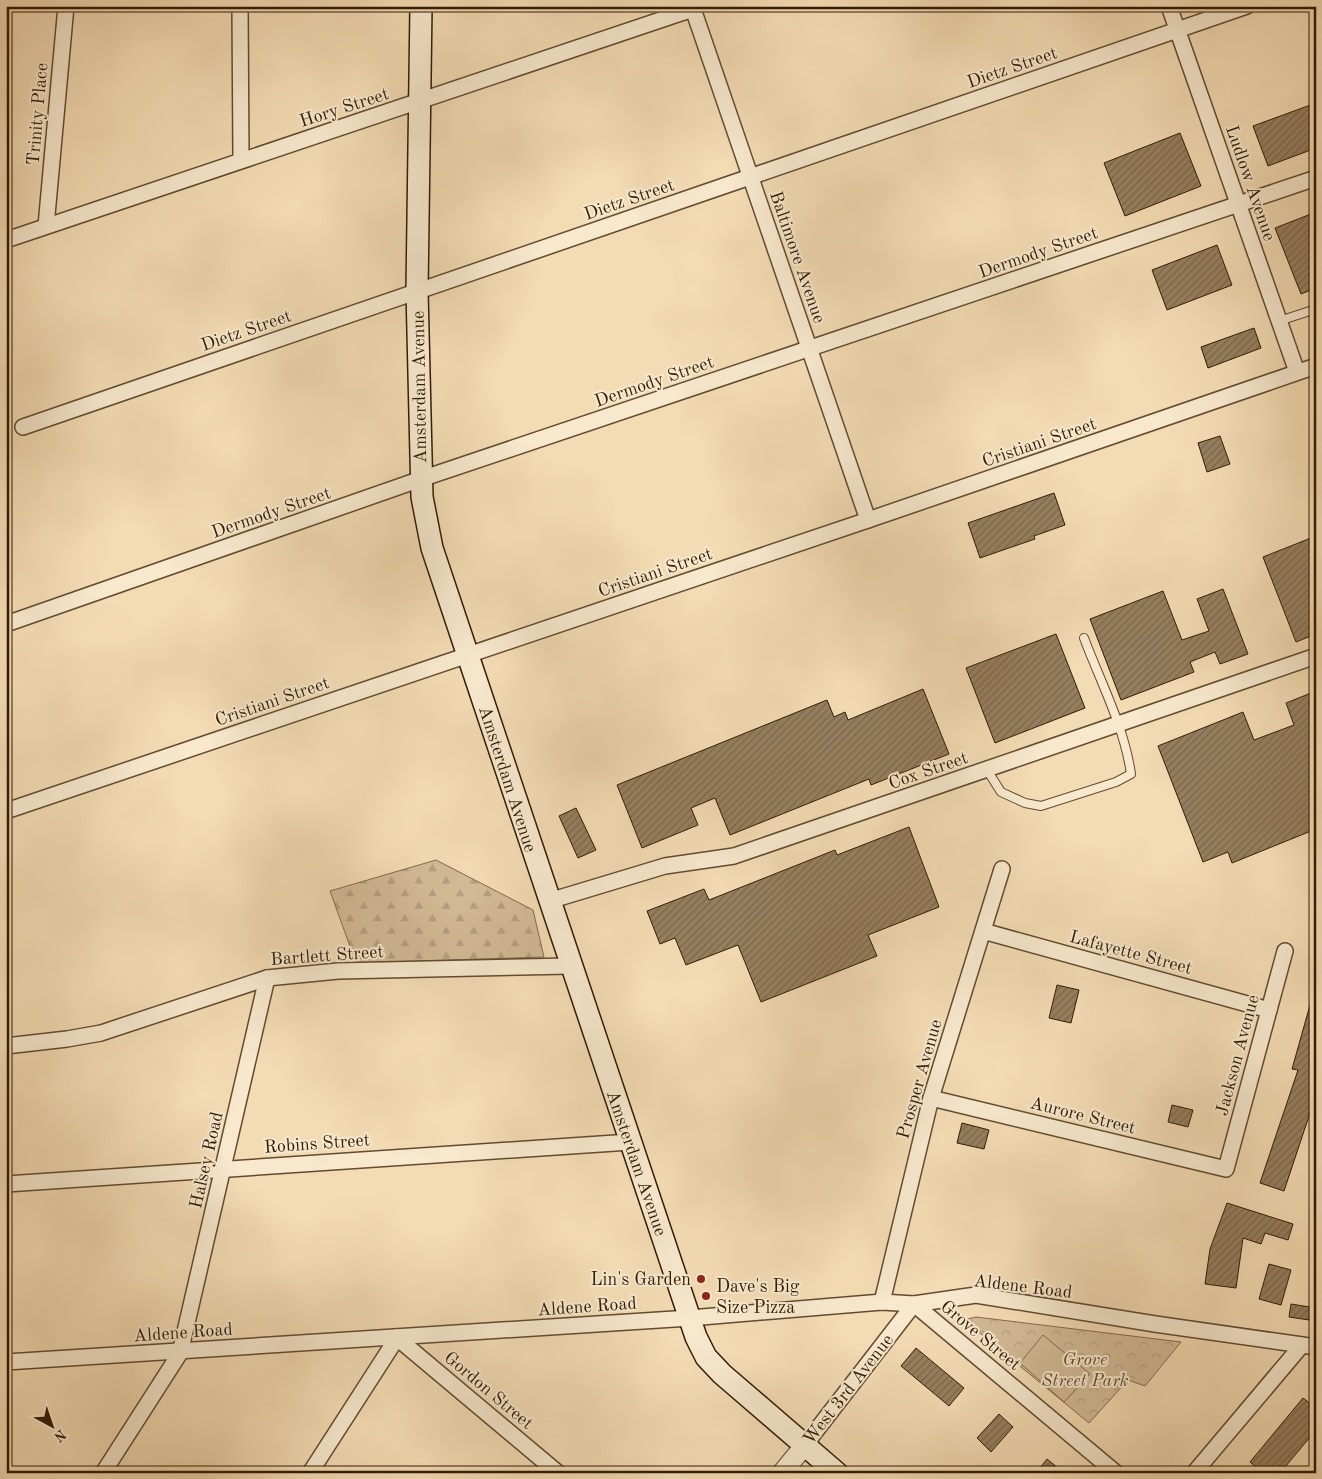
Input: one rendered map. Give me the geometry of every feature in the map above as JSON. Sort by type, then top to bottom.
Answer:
[{"type":"main road","name":"Amsterdam Avenue","points":[[421,6],[417,292],[422,497],[432,548],[548,901],[696,1337],[706,1357],[722,1374],[837,1473]]},
{"type":"street","name":"Trinity Place","points":[[46,226],[66,6]]},
{"type":"street","points":[[240,6],[241,160]]},
{"type":"street","name":"Ludlow Avenue","points":[[1169,6],[1297,372]]},
{"type":"street","name":"Dietz Street","points":[[24,427],[1247,6]]},
{"type":"street","name":"Hory Street","points":[[6,240],[241,160],[421,102],[693,8]]},
{"type":"street","name":"Baltimore Avenue","points":[[693,8],[868,520]]},
{"type":"street","name":"Dermody Street","points":[[6,624],[421,479],[1316,178]]},
{"type":"street","name":"Cristiani Street","points":[[6,811],[868,520],[1316,366]]},
{"type":"street","name":"Cox Street","points":[[548,901],[665,866],[734,856],[1316,656]]},
{"type":"street","name":"Prosper Avenue","points":[[882,1302],[931,1098],[1002,869]]},
{"type":"street","name":"Lafayette Street","points":[[983,931],[1269,1010]]},
{"type":"street","name":"Jackson Avenue","points":[[1226,1169],[1284,951]]},
{"type":"street","name":"Bartlett Street","points":[[6,1046],[101,1033],[268,978],[385,970],[570,966]]},
{"type":"street","name":"Halsey Road","points":[[103,1473],[180,1351],[268,978]]},
{"type":"street","name":"Aurore Street","points":[[931,1098],[1226,1169]]},
{"type":"street","name":"Robins Street","points":[[6,1184],[630,1142]]},
{"type":"street","name":"Aldene Road","points":[[6,1362],[690,1318],[882,1302],[914,1304],[976,1295],[1309,1346]]},
{"type":"street","name":"West 3rd Avenue","points":[[782,1473],[914,1304]]},
{"type":"street","name":"Grove Street","points":[[914,1304],[1116,1473]]},
{"type":"street","points":[[310,1473],[396,1337]]},
{"type":"street","name":"Gordon Street","points":[[396,1337],[558,1473]]},
{"type":"street","points":[[1194,1473],[1309,1346]]},
{"type":"lane","points":[[1279,321],[1316,309]]},
{"type":"lane","points":[[987,770],[1001,792],[1025,803],[1041,806],[1116,782],[1131,774],[1128,753],[1119,724],[1084,638]]},
{"type":"green space","points":[[436,860],[533,910],[544,957],[356,963],[330,891]]},
{"type":"green space","name":"Grove Street Park","points":[[976,1317],[1181,1342],[1145,1386],[1128,1380],[1089,1423],[964,1320]]},
{"type":"green space","points":[[1043,1335],[1090,1374],[1064,1402],[1020,1363]]},
{"type":"building","points":[[1316,103],[1316,148],[1268,166],[1253,126]]},
{"type":"building","points":[[1180,133],[1201,186],[1125,216],[1104,163]]},
{"type":"building","points":[[1316,212],[1316,288],[1301,294],[1275,228]]},
{"type":"building","points":[[1217,245],[1232,285],[1167,310],[1152,270]]},
{"type":"building","points":[[1254,328],[1261,348],[1208,368],[1201,347]]},
{"type":"building","points":[[1220,436],[1230,464],[1207,472],[1198,443]]},
{"type":"building","points":[[1054,493],[1065,525],[1034,536],[1035,539],[980,558],[968,523]]},
{"type":"building","points":[[1316,536],[1316,634],[1296,642],[1263,557]]},
{"type":"building","points":[[1223,589],[1248,654],[1220,664],[1215,652],[1190,662],[1194,672],[1121,700],[1090,619],[1163,591],[1182,640],[1209,631],[1197,599]]},
{"type":"building","points":[[1056,634],[1085,708],[995,743],[966,668]]},
{"type":"building","points":[[923,689],[949,754],[871,785],[869,779],[730,835],[715,798],[691,808],[698,825],[642,848],[617,785],[827,700],[834,717],[845,712],[848,720]]},
{"type":"building","points":[[1316,691],[1316,829],[1232,863],[1228,852],[1203,862],[1158,746],[1243,712],[1254,740],[1294,725],[1286,703]]},
{"type":"building","points":[[576,808],[596,850],[578,858],[559,816]]},
{"type":"building","points":[[909,827],[939,907],[868,935],[877,956],[761,1002],[738,945],[686,965],[675,938],[660,944],[647,911],[704,889],[709,900],[835,850],[837,855]]},
{"type":"building","points":[[1057,985],[1079,990],[1071,1023],[1049,1018]]},
{"type":"building","points":[[1312,998],[1316,998],[1316,1095],[1284,1191],[1260,1183],[1298,1070],[1292,1069]]},
{"type":"building","points":[[1172,1105],[1193,1110],[1188,1127],[1168,1122]]},
{"type":"building","points":[[962,1123],[989,1130],[984,1149],[957,1143]]},
{"type":"building","points":[[1227,1203],[1293,1224],[1288,1240],[1265,1233],[1261,1244],[1243,1238],[1236,1288],[1205,1284],[1210,1249]]},
{"type":"building","points":[[1269,1264],[1291,1270],[1281,1305],[1259,1299]]},
{"type":"building","points":[[1291,1304],[1316,1308],[1316,1321],[1289,1317]]},
{"type":"building","points":[[916,1348],[964,1388],[949,1406],[901,1366]]},
{"type":"building","points":[[1303,1398],[1316,1408],[1316,1430],[1280,1473],[1263,1473],[1250,1462]]},
{"type":"building","points":[[999,1414],[1013,1427],[991,1452],[977,1438]]},
{"type":"building","points":[[1047,1459],[1064,1473],[1036,1473]]},
{"type":"place","name":"Lin's Garden","points":[[701,1279]]},
{"type":"place","name":"Dave's Big Size Pizza","points":[[706,1296]]}]
